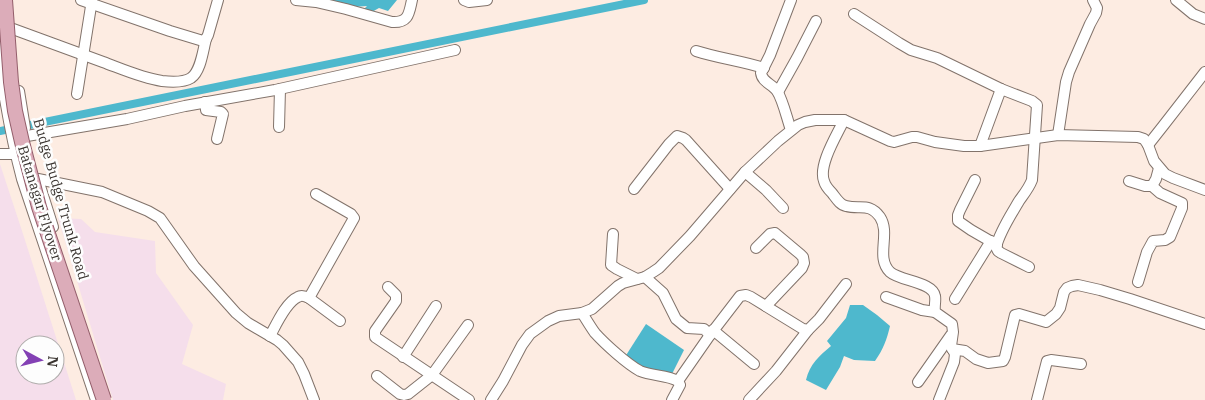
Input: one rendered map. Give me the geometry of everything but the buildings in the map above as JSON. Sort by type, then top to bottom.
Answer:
[{"type":"main road","name":"Batanagar Flyover","points":[[5,0],[10,82],[22,142],[40,208],[104,400]]},
{"type":"street","name":"Budge Budge Trunk Road","points":[[12,0],[16,76],[27,135],[38,179],[71,289],[109,400]]},
{"type":"street","points":[[13,29],[148,77],[161,81],[182,82],[195,76],[199,69],[218,0]]},
{"type":"street","points":[[296,0],[323,4],[392,22],[400,22],[405,20],[409,14],[412,0]]},
{"type":"street","points":[[464,0],[469,2],[487,0]]},
{"type":"street","points":[[791,0],[761,73],[761,77],[778,92],[791,130]]},
{"type":"street","points":[[1176,0],[1193,14],[1205,19]]},
{"type":"street","points":[[77,94],[88,1],[192,38],[206,39]]},
{"type":"street","points":[[1058,135],[1066,82],[1096,13],[1097,1]]},
{"type":"street","points":[[854,14],[911,50],[937,58],[1037,105],[1033,171],[1030,186],[956,299]]},
{"type":"street","points":[[778,92],[798,58],[816,21]]},
{"type":"street","name":"Budge Budge Trunk Road","points":[[0,41],[7,113],[22,179],[96,400]]},
{"type":"street","points":[[27,135],[127,119],[205,102],[280,89],[455,50]]},
{"type":"street","points":[[696,50],[720,58],[764,68]]},
{"type":"street","points":[[1148,144],[1205,72]]},
{"type":"street","points":[[279,127],[280,89]]},
{"type":"street","points":[[980,146],[1001,89]]},
{"type":"street","points":[[205,102],[206,110],[223,114],[218,139]]},
{"type":"street","points":[[491,400],[504,381],[522,345],[530,334],[548,321],[559,316],[582,313],[592,308],[623,283],[641,278],[653,272],[690,236],[745,172],[791,130],[798,125],[810,121],[823,119],[844,120],[894,142],[917,137],[935,142],[964,146],[980,146],[1058,135],[1138,137],[1144,139],[1148,144],[1154,161],[1165,174],[1205,190]]},
{"type":"street","points":[[844,120],[827,155],[823,170],[824,181],[842,205],[870,208],[879,217],[884,228],[883,255],[888,270],[901,278],[931,289],[935,296],[935,312]]},
{"type":"street","points":[[634,189],[677,136],[686,140],[730,189]]},
{"type":"street","points":[[0,154],[32,153]]},
{"type":"street","points":[[1152,186],[1159,168]]},
{"type":"street","points":[[745,172],[783,208]]},
{"type":"street","points":[[38,179],[102,192],[160,218],[194,266],[236,313],[248,323],[284,345],[298,362],[314,400]]},
{"type":"street","points":[[975,180],[960,210],[958,221],[994,243],[998,251],[1029,267]]},
{"type":"street","points":[[1129,181],[1152,186],[1160,193],[1182,203],[1182,208],[1170,237],[1165,240],[1153,241],[1138,282]]},
{"type":"street","points":[[309,298],[354,218],[352,214],[316,194]]},
{"type":"street","points":[[613,234],[611,265],[616,270],[641,278],[663,293],[676,319],[687,328],[704,329],[712,332],[754,364]]},
{"type":"street","points":[[756,248],[770,234],[777,234],[803,257],[804,264],[769,303]]},
{"type":"street","points":[[750,400],[776,371],[846,284]]},
{"type":"street","points":[[952,348],[964,351],[976,359],[988,363],[1003,361],[1006,357],[1015,315],[1019,314],[1044,323],[1056,314],[1060,308],[1064,292],[1067,288],[1078,285],[1123,297],[1205,324]]},
{"type":"street","points":[[388,287],[396,295],[396,301],[374,334],[377,339],[469,400]]},
{"type":"street","points":[[672,400],[680,385],[678,381],[740,296],[748,295],[769,303],[803,329],[808,330]]},
{"type":"street","points":[[270,336],[282,314],[296,298],[301,296],[309,298],[340,320]]},
{"type":"street","points":[[886,297],[922,310],[935,312],[950,321],[953,326],[951,346],[954,362],[939,400]]},
{"type":"street","points":[[403,357],[436,306]]},
{"type":"street","points":[[582,313],[596,333],[630,364],[639,370],[678,381]]},
{"type":"street","points":[[377,376],[397,392],[404,395],[408,394],[432,375],[468,325]]},
{"type":"street","points":[[918,382],[953,332]]},
{"type":"street","points":[[1037,400],[1047,361],[1081,364]]},
{"type":"shaded area","points":[[0,164],[55,335],[15,335],[15,385],[65,385],[65,366],[76,400],[0,400]]},
{"type":"shaded area","points":[[58,218],[81,219],[95,232],[155,241],[156,273],[193,325],[182,364],[226,384],[223,400],[113,400]]},
{"type":"water","points":[[323,0],[397,0],[388,11],[379,8],[370,13],[364,9],[367,6],[353,7]]},
{"type":"water","points":[[850,305],[863,305],[890,326],[889,331],[875,361],[854,360],[844,356],[840,367],[826,390],[806,380],[810,369],[831,346],[827,341],[846,318]]},
{"type":"water","points":[[646,324],[684,350],[671,376],[649,375],[623,360]]},
{"type":"waterway","points":[[0,131],[644,0]]}]
